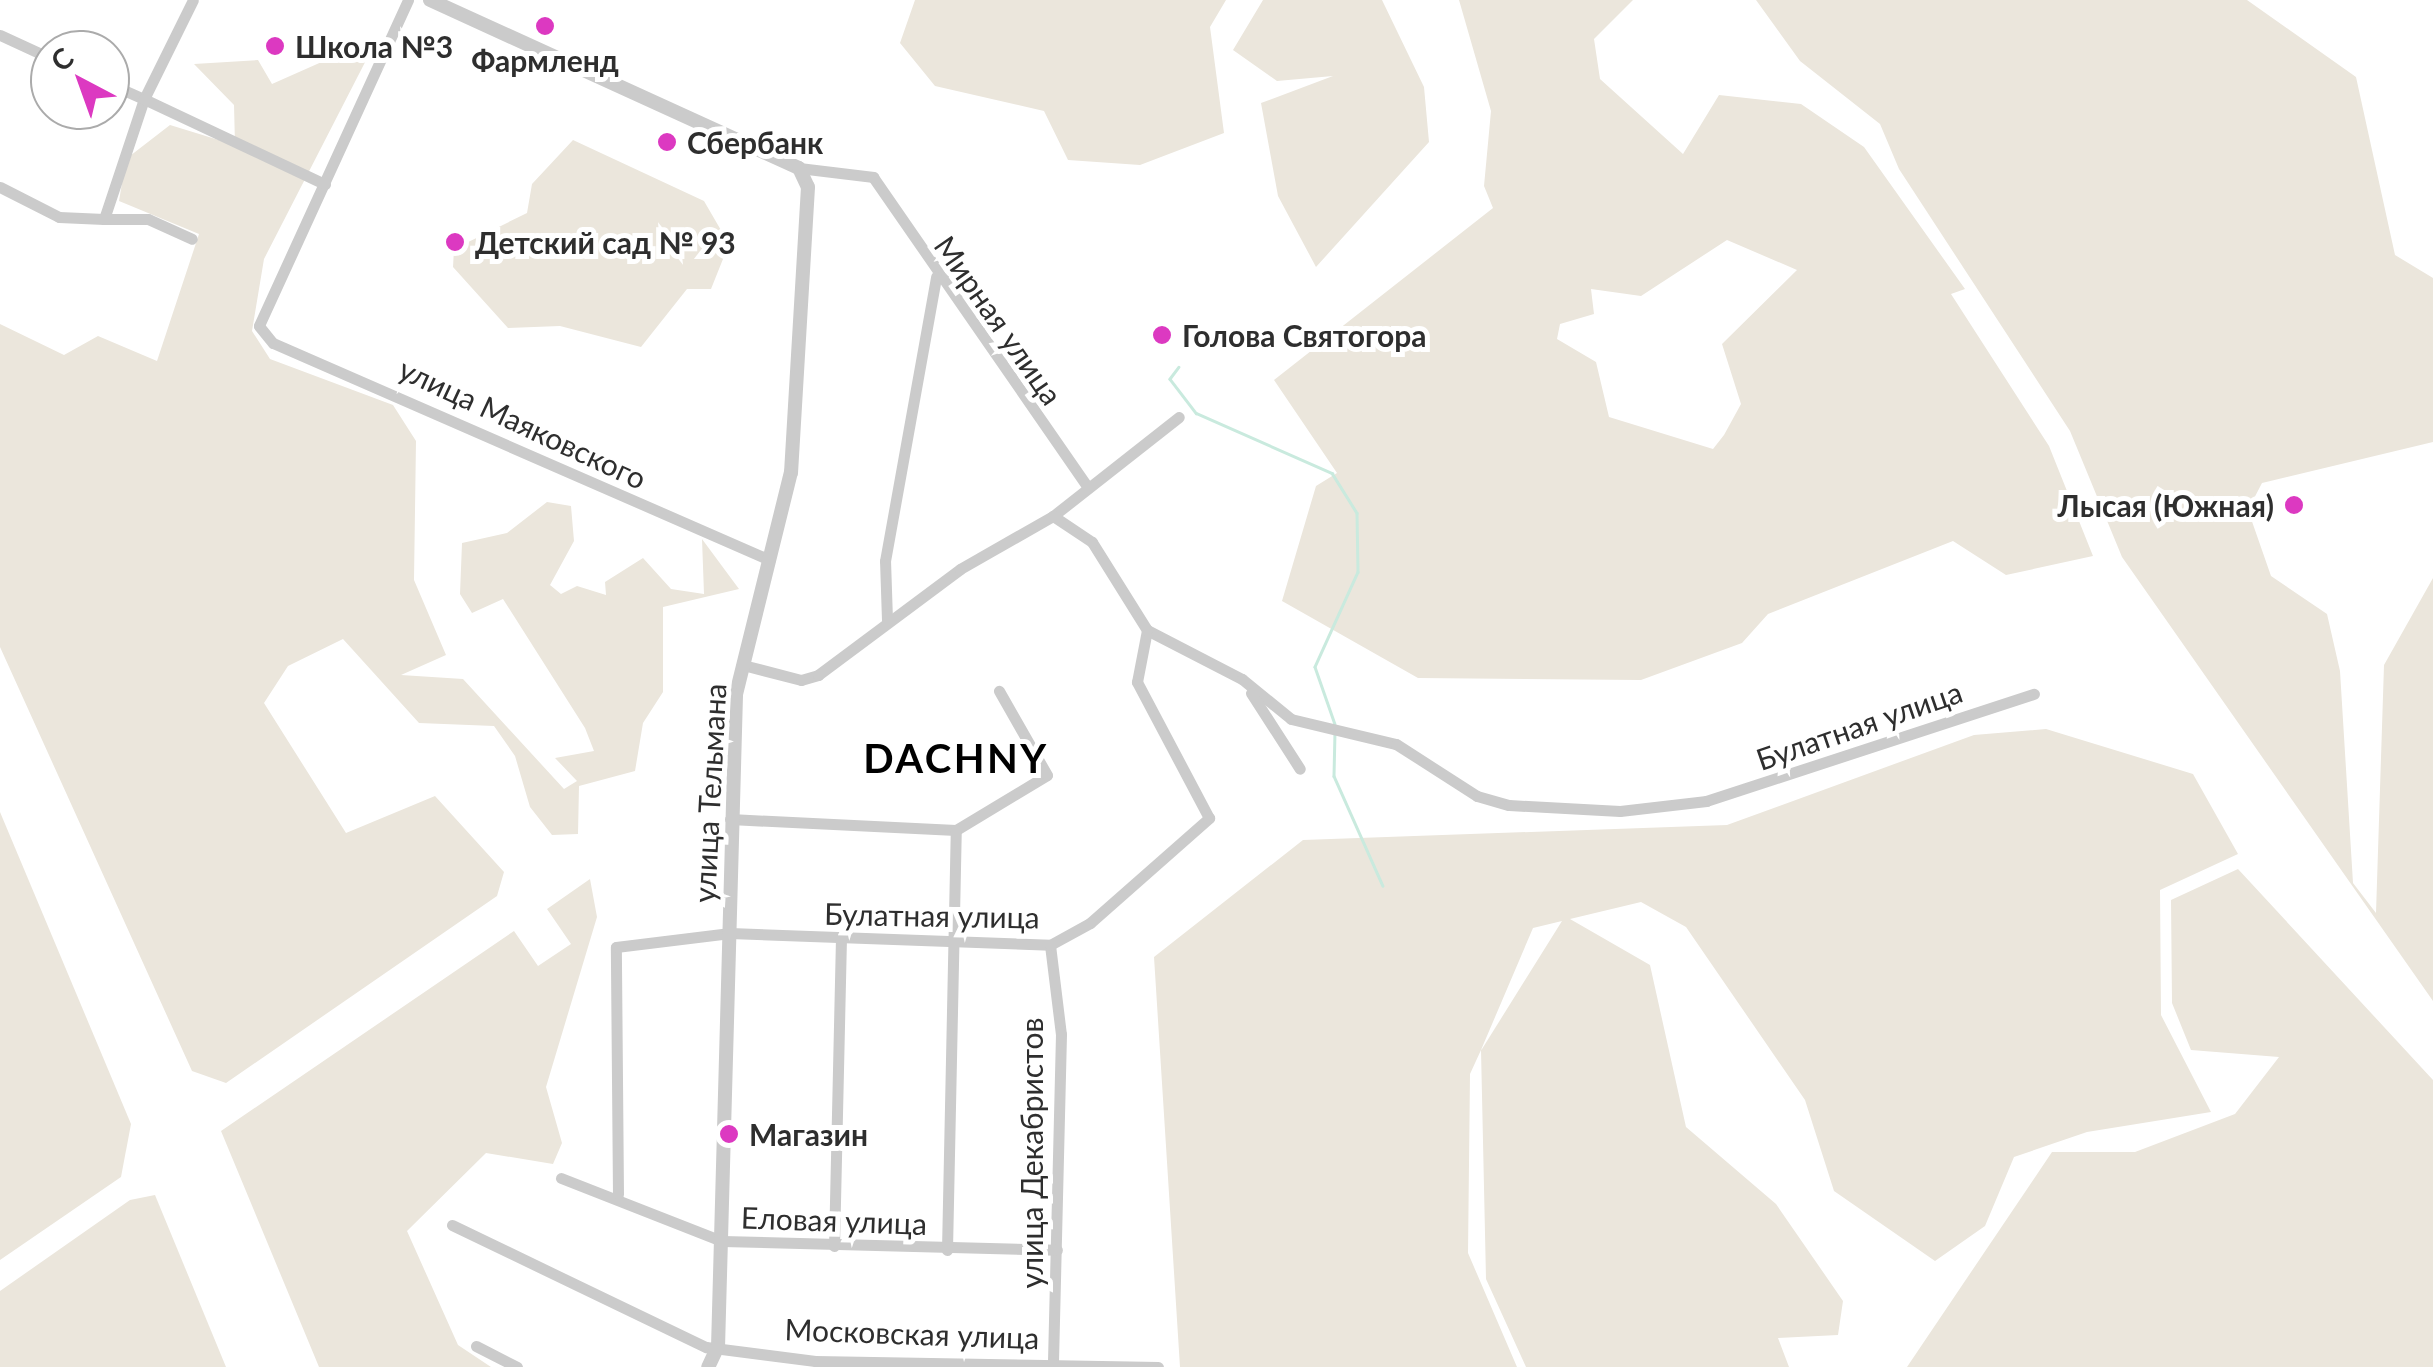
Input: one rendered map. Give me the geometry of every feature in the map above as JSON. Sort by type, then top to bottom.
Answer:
[{"type":"street","points":[[104,219],[144,100],[193,0]]},
{"type":"street","points":[[130,93],[326,184],[408,0]]},
{"type":"street","points":[[430,0],[799,168]]},
{"type":"street","points":[[0,36],[30,49]]},
{"type":"street","name":"Мирная улица","points":[[799,168],[873,178],[936,277],[1088,488]]},
{"type":"street","name":"улица Тельмана","points":[[708,1367],[718,1346],[730,818],[743,666],[791,472],[806,295],[808,187],[799,168]]},
{"type":"street","name":"улица Маяковского","points":[[326,184],[259,326],[272,343],[770,560]]},
{"type":"street","points":[[0,188],[59,216],[148,219],[192,239]]},
{"type":"street","points":[[888,620],[885,561],[936,277]]},
{"type":"street","points":[[743,666],[800,680],[841,661],[888,620],[1052,516],[1179,417]]},
{"type":"street","points":[[1052,516],[1092,542],[1147,630]]},
{"type":"street","name":"Булатная улица","points":[[618,1194],[616,947],[730,933],[1050,945],[1090,923],[1209,818],[1137,682],[1147,630],[1242,680],[1291,719],[1396,744],[1477,796],[1620,811],[1803,776],[1945,718],[2034,694]]},
{"type":"street","points":[[1242,680],[1300,769]]},
{"type":"street","points":[[730,818],[956,830],[1048,775],[999,690]]},
{"type":"street","points":[[947,1250],[956,830]]},
{"type":"street","points":[[834,1246],[840,938]]},
{"type":"street","name":"улица Декабристов","points":[[1050,945],[1061,1034],[1054,1362]]},
{"type":"street","name":"Еловая улица","points":[[561,1178],[618,1194],[722,1240],[947,1250],[1057,1250]]},
{"type":"street","name":"Московская улица","points":[[452,1225],[678,1336],[718,1346],[815,1364],[1054,1362],[1158,1367]]},
{"type":"street","points":[[476,1346],[518,1367]]},
{"type":"shaded area","points":[[915,0],[1226,0],[1210,27],[1224,133],[1140,165],[1068,160],[1044,111],[935,86],[900,43]]},
{"type":"shaded area","points":[[1263,0],[1382,0],[1424,87],[1429,142],[1316,267],[1278,196],[1261,103],[1333,76],[1277,81],[1233,50]]},
{"type":"shaded area","points":[[1459,0],[1633,0],[1594,39],[1600,79],[1683,154],[1719,95],[1801,104],[1864,147],[1965,289],[1951,294],[2049,446],[2093,556],[2006,575],[1953,541],[1768,614],[1742,643],[1641,680],[1418,678],[1282,601],[1316,486],[1337,473],[1274,380],[1493,208],[1484,186],[1491,111]],"holes":[[[1727,240],[1797,270],[1722,344],[1741,404],[1713,449],[1609,417],[1596,362],[1557,339],[1560,324],[1594,314],[1591,289],[1641,296]]]},
{"type":"shaded area","points":[[1756,0],[2247,0],[2356,77],[2395,255],[2433,278],[2433,442],[2262,483],[2248,510],[2271,576],[2327,614],[2340,671],[2353,883],[2376,913],[2384,665],[2433,578],[2433,1001],[2122,557],[2070,431],[1899,169],[1880,124],[1800,61]]},
{"type":"shaded area","points":[[378,37],[264,259],[252,331],[270,359],[393,405],[416,441],[414,580],[446,655],[401,675],[463,679],[564,789],[577,781],[555,758],[594,751],[585,728],[503,599],[472,613],[460,594],[462,543],[507,533],[547,502],[571,506],[574,541],[550,585],[561,594],[577,586],[606,595],[605,582],[643,558],[671,589],[704,594],[702,539],[739,589],[663,607],[663,692],[643,723],[635,771],[579,786],[578,834],[552,835],[530,807],[515,756],[494,726],[419,723],[343,639],[288,666],[264,703],[346,833],[435,796],[504,872],[497,896],[226,1083],[192,1071],[0,647],[0,324],[64,355],[98,336],[157,361],[199,234],[119,201],[126,159],[170,125],[235,145],[234,105],[194,64],[258,60],[272,84]]},
{"type":"shaded area","points":[[573,140],[704,201],[729,244],[711,289],[687,289],[641,347],[560,326],[508,328],[453,267],[454,249],[527,213],[532,184]]},
{"type":"shaded area","points":[[2046,729],[2193,774],[2238,854],[2160,890],[2161,1015],[2211,1112],[2087,1132],[2014,1157],[1985,1226],[1935,1261],[1834,1191],[1805,1100],[1686,927],[1641,902],[1570,919],[1650,965],[1686,1127],[1776,1204],[1843,1301],[1838,1335],[1778,1338],[1789,1367],[1526,1367],[1486,1279],[1481,1050],[1470,1074],[1468,1253],[1517,1367],[1180,1367],[1154,957],[1303,840],[1727,825],[1974,735]],"holes":[[[1562,921],[1481,1050],[1533,928]]]},
{"type":"shaded area","points":[[0,812],[131,1124],[121,1177],[0,1260]]},
{"type":"shaded area","points":[[2238,869],[2433,1080],[2433,1367],[1907,1367],[2052,1152],[2135,1152],[2235,1114],[2279,1057],[2191,1050],[2172,1003],[2171,900]]},
{"type":"shaded area","points":[[590,879],[597,917],[546,1087],[562,1143],[553,1164],[486,1153],[407,1231],[458,1345],[491,1367],[319,1367],[221,1131],[514,931],[538,966],[571,944],[547,909]]},
{"type":"shaded area","points":[[155,1195],[226,1367],[0,1367],[0,1291],[130,1200]]},
{"type":"waterway","points":[[1179,367],[1170,379],[1196,413],[1332,473],[1357,513],[1358,572],[1315,667],[1335,724]]},
{"type":"waterway","points":[[1335,732],[1334,776],[1383,886]]},
{"type":"place","name":"Фармленд","points":[[545,26]]},
{"type":"place","name":"Школа №3","points":[[275,46]]},
{"type":"place","name":"Сбербанк","points":[[667,142]]},
{"type":"place","name":"Детский сад № 93","points":[[455,242]]},
{"type":"place","name":"Голова Святогора","points":[[1162,335]]},
{"type":"place","name":"Лысая (Южная)","points":[[2294,505]]},
{"type":"place","name":"Магазин","points":[[729,1134]]},
{"type":"district","name":"DACHNY","points":[[956,758]]}]
